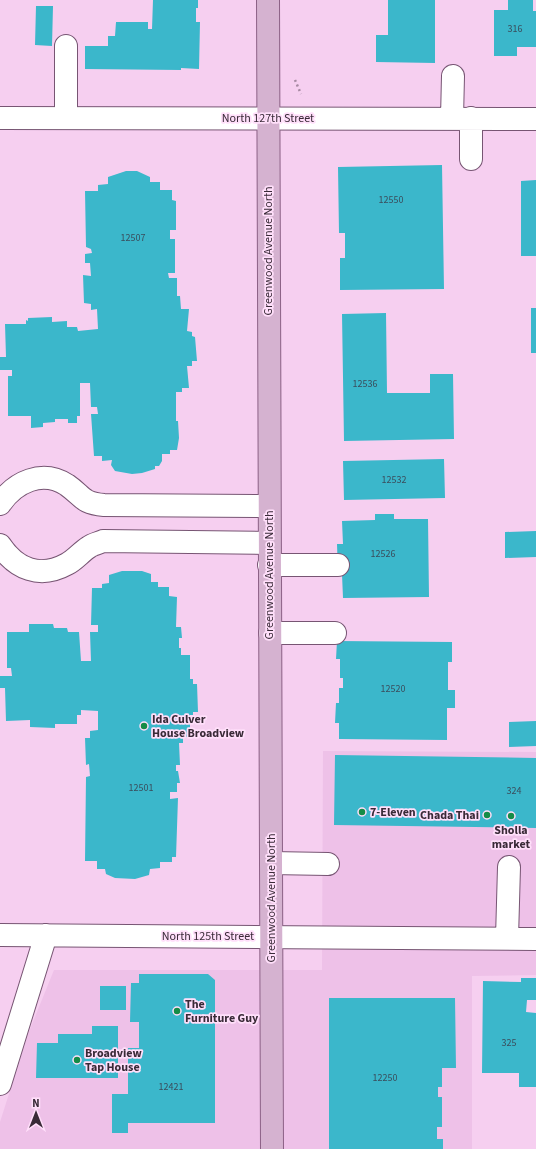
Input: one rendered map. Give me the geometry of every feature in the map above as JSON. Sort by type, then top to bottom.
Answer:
[{"type":"main road","name":"Greenwood Avenue North","points":[[268,0],[267,118],[272,1149]]},
{"type":"street","points":[[66,46],[66,118]]},
{"type":"street","points":[[453,76],[471,159]]},
{"type":"street","name":"North 127th Street","points":[[0,118],[536,119]]},
{"type":"street","points":[[0,504],[6,495],[16,486],[28,480],[41,478],[54,480],[67,485],[87,502],[104,506],[269,506]]},
{"type":"street","points":[[0,545],[7,556],[17,564],[29,570],[43,572],[68,564],[90,546],[103,541],[269,543]]},
{"type":"street","points":[[270,565],[338,565]]},
{"type":"street","points":[[270,633],[335,633]]},
{"type":"street","points":[[271,863],[328,864]]},
{"type":"street","points":[[507,938],[509,866]]},
{"type":"street","name":"North 125th Street","points":[[0,935],[536,939]]},
{"type":"street","points":[[0,1084],[46,935]]},
{"type":"shaded area","points":[[323,751],[536,752],[536,975],[472,976],[472,1149],[0,1149],[0,1122],[28,1034],[54,970],[322,970]]},
{"type":"building","points":[[153,0],[198,0],[198,8],[196,8],[196,22],[200,22],[199,69],[85,69],[85,46],[108,46],[108,36],[115,36],[116,22],[148,22],[148,29],[152,29]]},
{"type":"building","points":[[388,0],[435,0],[435,63],[376,62],[376,35],[388,35]]},
{"type":"building","points":[[508,0],[533,0],[533,11],[536,11],[536,47],[517,47],[517,56],[494,56],[494,10],[508,10]]},
{"type":"building","points":[[36,6],[53,6],[52,46],[35,45]]},
{"type":"building","points":[[442,165],[444,289],[340,290],[340,258],[345,258],[345,233],[339,233],[338,167]]},
{"type":"building","points":[[126,171],[137,171],[150,177],[150,182],[160,182],[160,190],[172,190],[172,200],[176,201],[176,230],[170,230],[170,239],[175,239],[175,273],[168,273],[169,278],[177,278],[177,296],[180,296],[181,309],[189,309],[187,331],[192,332],[192,336],[195,337],[197,361],[192,361],[192,366],[187,366],[189,388],[182,388],[182,392],[176,392],[176,421],[178,421],[179,438],[177,450],[170,450],[170,454],[162,454],[162,461],[159,466],[155,466],[155,469],[132,474],[115,471],[111,465],[112,460],[102,461],[102,456],[94,456],[91,414],[98,414],[97,407],[91,407],[90,383],[80,383],[80,416],[77,416],[77,423],[68,423],[68,419],[55,419],[55,422],[43,423],[43,427],[31,428],[31,416],[8,416],[8,376],[12,376],[12,370],[0,370],[0,357],[6,357],[5,324],[26,324],[26,320],[28,321],[28,318],[52,317],[52,322],[67,321],[67,327],[77,327],[78,331],[98,329],[97,309],[91,310],[91,304],[84,303],[83,275],[91,276],[90,263],[85,263],[85,254],[92,253],[91,249],[86,247],[85,191],[98,191],[98,185],[108,184],[108,177]]},
{"type":"building","points":[[536,180],[536,256],[521,256],[521,181]]},
{"type":"building","points":[[531,308],[536,308],[536,353],[531,353]]},
{"type":"building","points":[[386,313],[387,393],[430,393],[430,374],[453,374],[454,439],[344,441],[342,314]]},
{"type":"building","points":[[444,459],[445,498],[344,500],[343,461]]},
{"type":"building","points":[[375,514],[394,514],[394,519],[428,519],[429,597],[343,598],[342,574],[338,574],[337,544],[343,544],[342,521],[375,520]]},
{"type":"building","points":[[536,531],[536,557],[505,558],[505,532]]},
{"type":"building","name":"Ida Culver House Broadview","points":[[122,571],[142,571],[151,574],[151,582],[158,582],[158,587],[169,587],[169,596],[177,597],[176,627],[181,627],[182,638],[179,638],[179,648],[181,648],[181,655],[190,655],[190,679],[193,679],[193,684],[197,684],[198,712],[193,712],[193,715],[190,715],[190,737],[183,737],[183,743],[179,743],[180,765],[176,765],[176,771],[178,771],[180,783],[177,783],[177,792],[170,792],[170,799],[178,798],[176,857],[172,857],[172,862],[160,862],[160,868],[150,869],[149,875],[135,879],[115,878],[106,874],[105,869],[97,869],[97,861],[85,861],[86,777],[90,776],[89,764],[86,765],[85,738],[90,738],[90,731],[98,730],[98,711],[81,710],[81,715],[77,715],[77,724],[55,724],[55,728],[30,727],[30,720],[6,721],[5,688],[0,688],[0,676],[12,676],[11,668],[7,668],[7,632],[29,632],[29,624],[53,624],[54,628],[67,628],[68,632],[79,632],[81,661],[91,661],[90,632],[98,632],[98,625],[91,625],[92,588],[102,588],[102,584],[109,583],[109,575]]},
{"type":"building","points":[[337,641],[452,642],[452,662],[448,662],[448,690],[455,690],[455,708],[447,708],[447,740],[339,739],[339,723],[335,723],[336,703],[339,703],[339,688],[343,688],[343,678],[340,678],[340,659],[336,659]]},
{"type":"building","points":[[536,721],[536,746],[509,747],[509,722]]},
{"type":"building","points":[[335,755],[536,758],[536,828],[334,825]]},
{"type":"building","points":[[139,974],[208,974],[215,980],[215,1123],[128,1123],[128,1133],[112,1133],[112,1094],[128,1094],[128,1048],[139,1048],[139,1022],[130,1022],[131,983],[139,983]]},
{"type":"building","points":[[521,978],[536,978],[536,1000],[527,1000],[526,1012],[536,1013],[536,1087],[519,1087],[519,1073],[482,1073],[483,981],[521,982]]},
{"type":"building","points":[[100,986],[126,986],[126,1010],[100,1010]]},
{"type":"building","points":[[329,998],[455,998],[456,1068],[442,1068],[442,1087],[438,1087],[438,1097],[442,1097],[442,1127],[437,1127],[437,1139],[443,1139],[443,1149],[329,1149]]},
{"type":"building","points":[[92,1026],[118,1026],[118,1078],[36,1078],[37,1043],[58,1043],[58,1034],[92,1034]]},
{"type":"place","name":"Ida Culver House Broadview","points":[[144,726]]},
{"type":"place","name":"7-Eleven","points":[[362,812]]},
{"type":"place","name":"Chada Thai","points":[[487,815]]},
{"type":"place","name":"Sholla market","points":[[511,816]]},
{"type":"place","name":"The Furniture Guy","points":[[177,1011]]},
{"type":"place","name":"Broadview Tap House","points":[[77,1060]]}]
